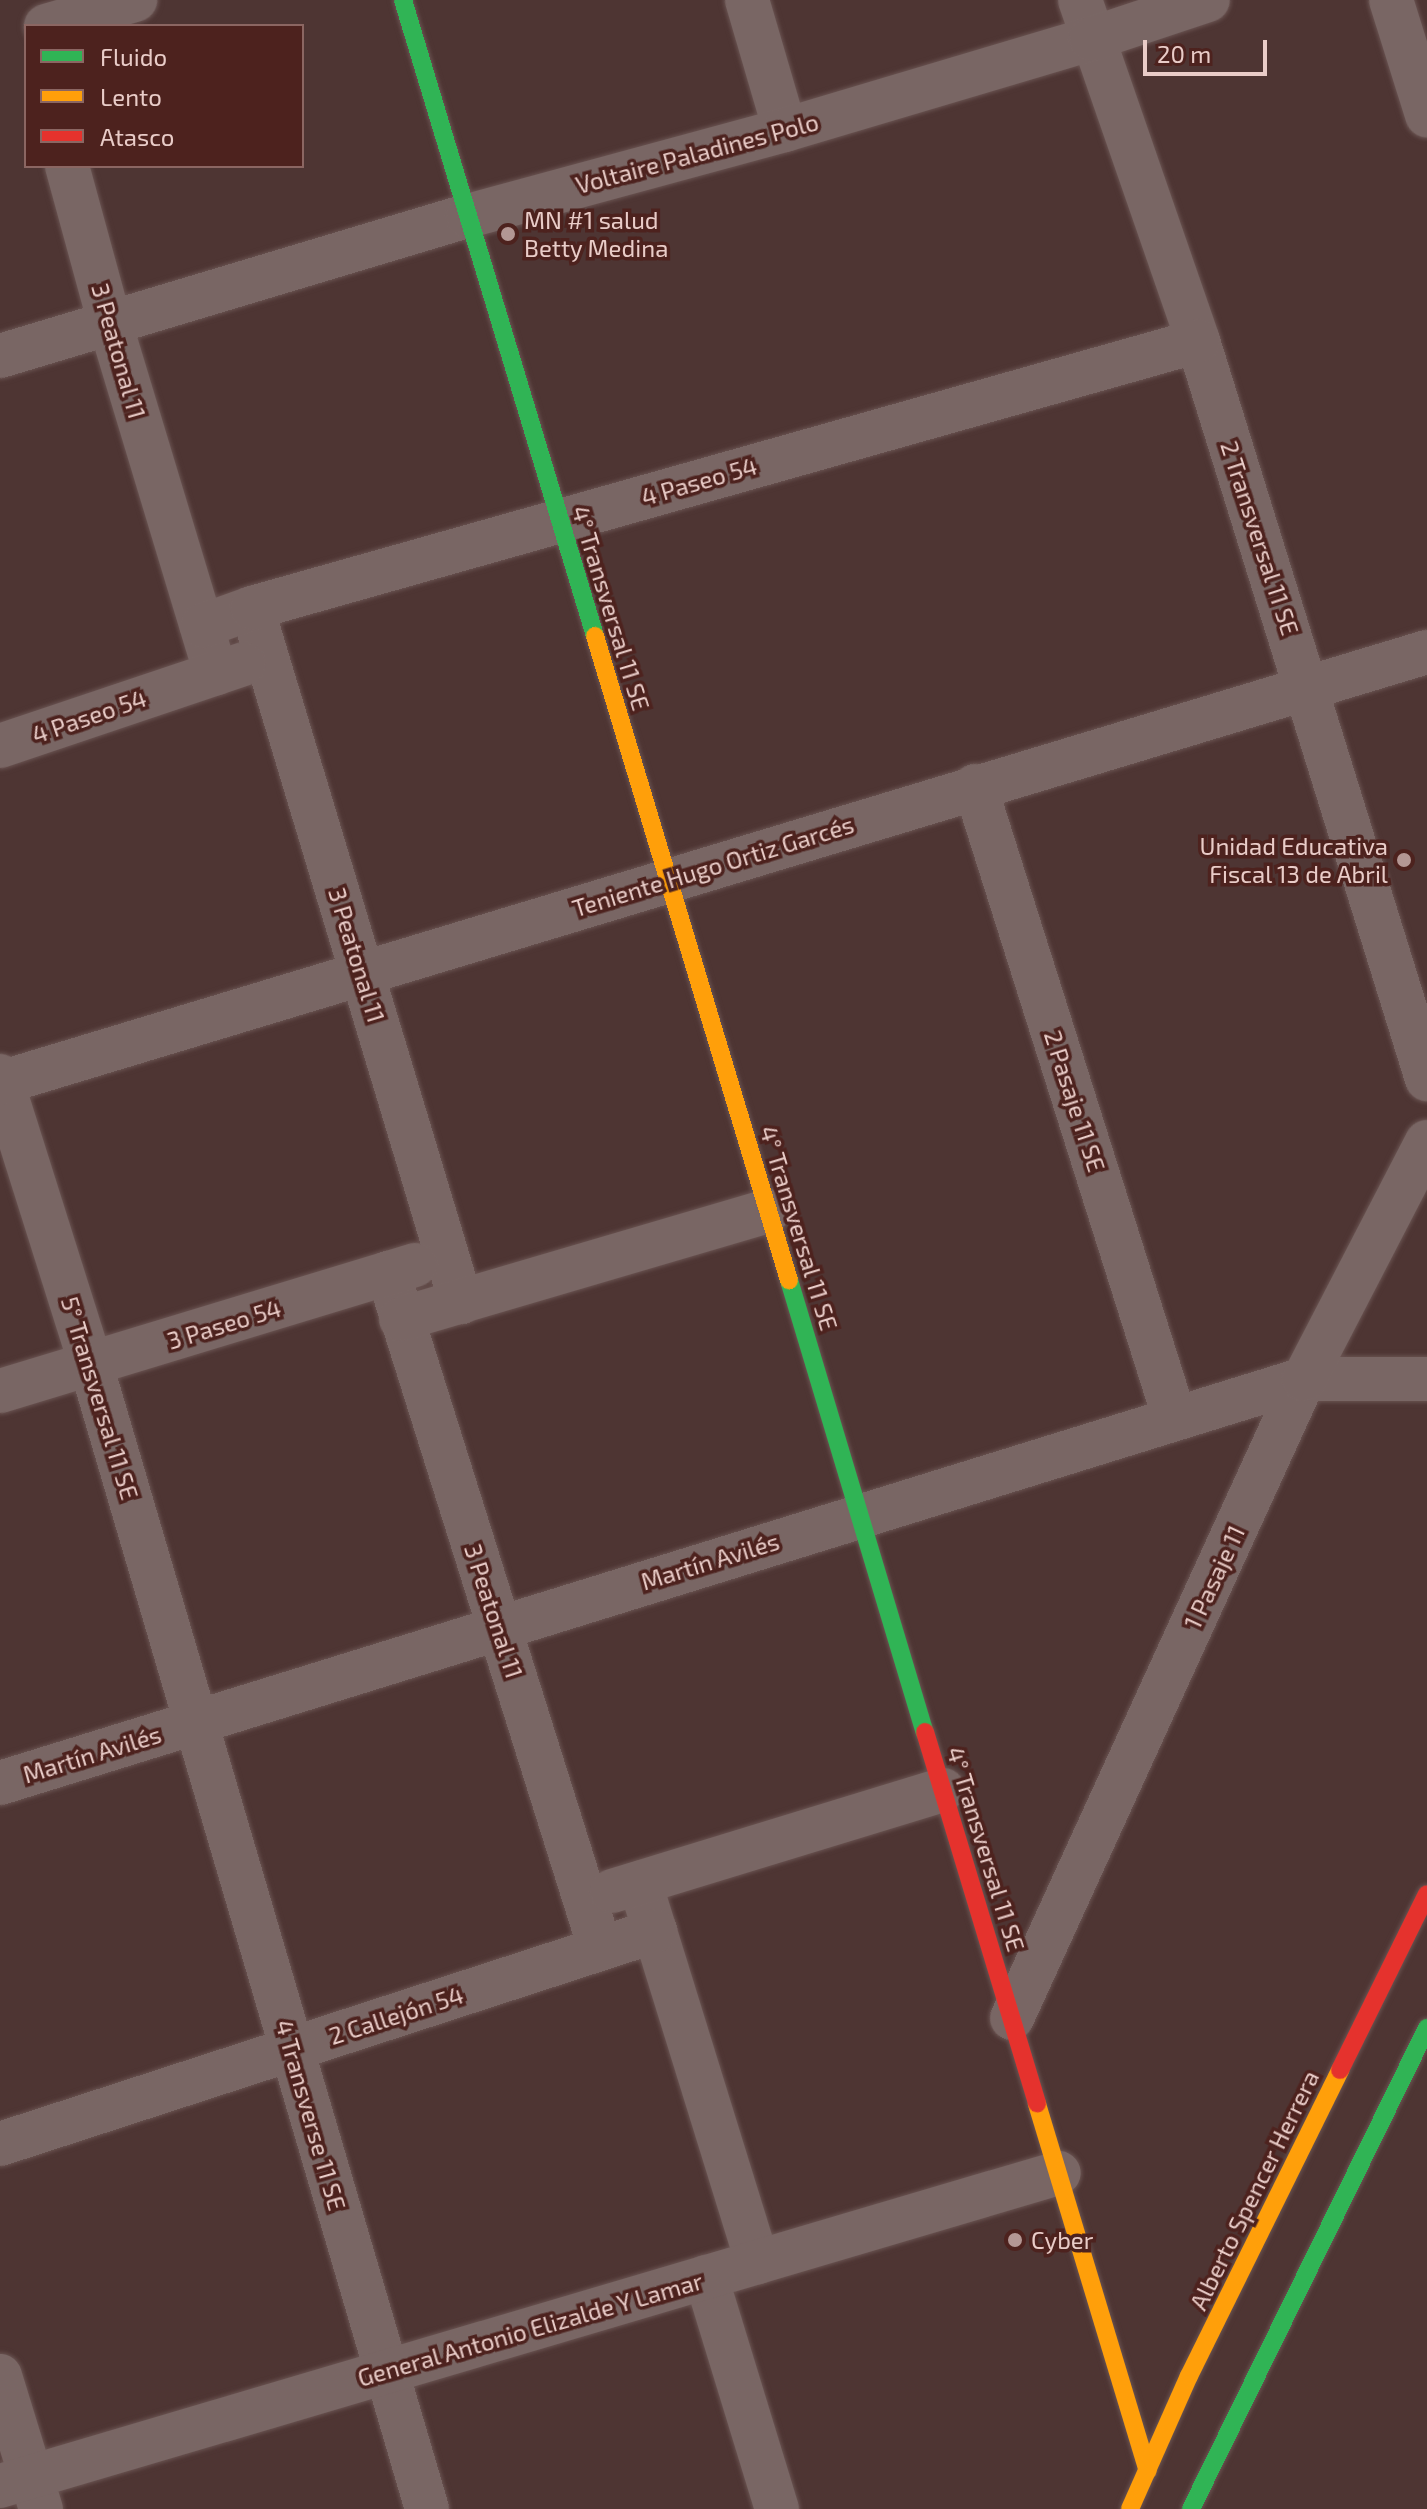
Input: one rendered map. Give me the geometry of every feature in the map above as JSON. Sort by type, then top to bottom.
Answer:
[{"type":"street","points":[[21,0],[27,24]]},
{"type":"street","points":[[67,14],[135,0]]},
{"type":"street","name":"4° Transversal 11 SE","points":[[403,0],[1148,2471]]},
{"type":"street","points":[[747,0],[785,130]]},
{"type":"street","name":"Voltaire Paladines Polo","points":[[0,356],[468,216],[785,130],[1086,20],[1208,0]]},
{"type":"street","points":[[1391,0],[1427,115]]},
{"type":"street","name":"2 Transversal 11 SE","points":[[1086,20],[1198,341],[1427,1079]]},
{"type":"street","name":"3 Peatonal 11","points":[[68,168],[110,323],[216,673]]},
{"type":"street","name":"4 Paseo 54","points":[[202,626],[252,608],[559,520],[1198,341]]},
{"type":"street","name":"3 Peatonal 11","points":[[252,608],[461,1302]]},
{"type":"street","name":"Teniente Hugo Ortiz Garcés","points":[[1,1080],[1427,652]]},
{"type":"street","name":"4 Paseo 54","points":[[0,746],[269,657]]},
{"type":"street","name":"2 Pasaje 11 SE","points":[[975,786],[1174,1416]]},
{"type":"street","name":"5° Transversal 11 SE","points":[[1,1080],[91,1365],[196,1721]]},
{"type":"street","name":"1 Pasaje 11","points":[[1012,2018],[1304,1379],[1427,1142]]},
{"type":"street","points":[[401,1319],[768,1211]]},
{"type":"street","name":"3 Paseo 54","points":[[0,1391],[448,1255]]},
{"type":"street","name":"3 Peatonal 11","points":[[388,1273],[600,1948]]},
{"type":"street","name":"Martín Avilés","points":[[0,1783],[1174,1416],[1304,1379],[1427,1379]]},
{"type":"street","name":"4 Transverse 11 SE","points":[[196,1721],[427,2509]]},
{"type":"street","points":[[585,1899],[943,1790]]},
{"type":"street","points":[[640,1883],[757,2262]]},
{"type":"street","name":"Alberto Spencer Herrera","points":[[1130,2509],[1189,2376],[1427,1894]]},
{"type":"street","name":"2 Callejón 54","points":[[0,2143],[655,1931]]},
{"type":"street","points":[[1191,2509],[1422,2053]]},
{"type":"street","name":"General Antonio Elizalde Y Lamar","points":[[24,2491],[386,2372],[1059,2173]]},
{"type":"street","points":[[706,2277],[777,2509]]},
{"type":"street","points":[[0,2376],[24,2491]]},
{"type":"traffic: fast","points":[[403,0],[595,636]]},
{"type":"traffic: fast","points":[[789,1280],[925,1732]]},
{"type":"traffic: fast","points":[[1191,2509],[1427,2028]]},
{"type":"traffic: slow","points":[[595,636],[789,1280]]},
{"type":"traffic: slow","points":[[1130,2509],[1189,2376],[1340,2070]]},
{"type":"traffic: slow","points":[[1037,2104],[1148,2471]]},
{"type":"traffic: jam","points":[[925,1732],[1037,2104]]},
{"type":"traffic: jam","points":[[1340,2070],[1427,1894]]},
{"type":"place","name":"MN #1 salud Betty Medina","points":[[508,234]]},
{"type":"place","name":"Unidad Educativa Fiscal 13 de Abril","points":[[1404,860]]},
{"type":"place","name":"Cyber","points":[[1015,2240]]}]
